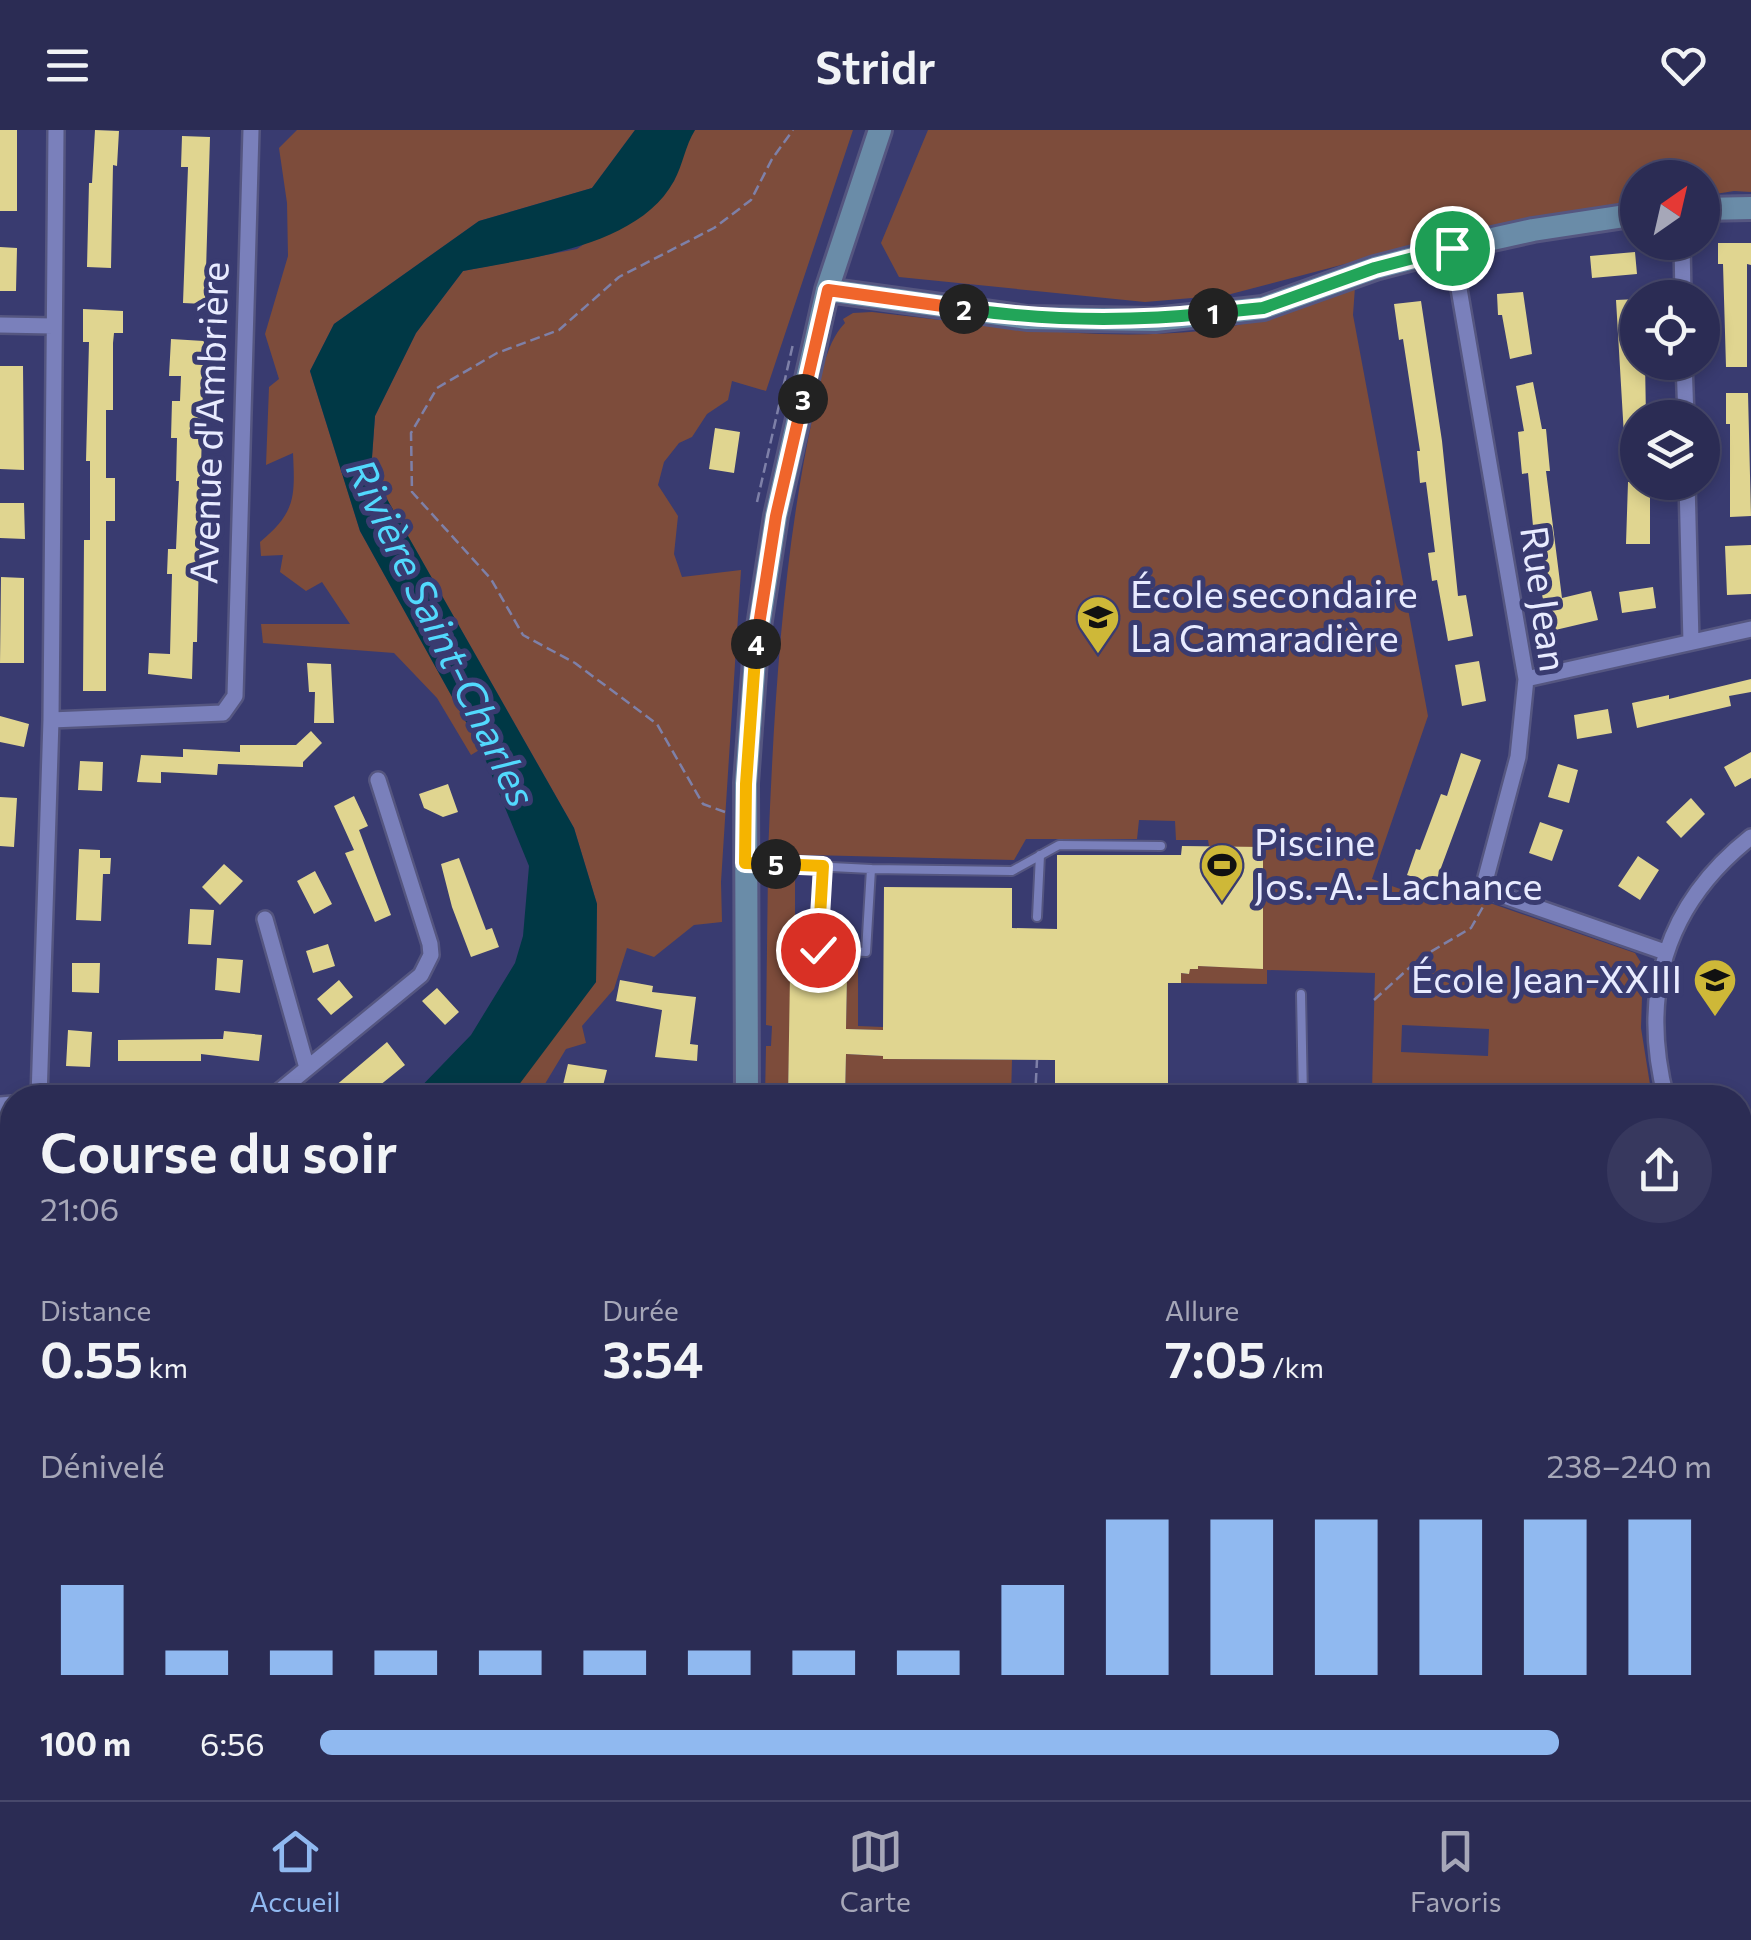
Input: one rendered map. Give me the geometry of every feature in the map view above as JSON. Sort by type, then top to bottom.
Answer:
[{"type":"main road","points":[[747,1085],[746,784],[756,646],[776,516],[828,290],[880,130]]},
{"type":"main road","points":[[1720,209],[1751,208]]},
{"type":"main road","points":[[828,290],[1027,318],[1155,320],[1263,308],[1375,268],[1452,248],[1620,217]]},
{"type":"street","points":[[39,1085],[51,720],[56,130]]},
{"type":"street","name":"Avenue d'Ambrière","points":[[51,720],[223,713],[235,696],[251,130]]},
{"type":"street","name":"Rue Jean","points":[[1452,248],[1526,679],[1518,757],[1484,885],[1490,891]]},
{"type":"street","points":[[0,324],[53,326]]},
{"type":"street","points":[[1687,500],[1691,642]]},
{"type":"street","points":[[1526,679],[1751,629]]},
{"type":"street","points":[[287,1085],[421,974],[431,955],[378,780]]},
{"type":"street","points":[[1664,1085],[1656,1036],[1658,979],[1665,952],[1690,900],[1724,859],[1751,837]]},
{"type":"street","points":[[1490,891],[1665,952]]},
{"type":"street","points":[[265,919],[307,1068]]},
{"type":"lane","points":[[745,863],[1012,871],[1059,845],[1162,846]]},
{"type":"lane","points":[[1037,916],[1040,855]]},
{"type":"lane","points":[[823,866],[818,950],[866,952],[872,869]]},
{"type":"lane","points":[[1301,994],[1303,1085]]},
{"type":"path","points":[[726,812],[703,804],[656,724],[574,663],[524,635],[490,579],[412,492],[411,433],[438,388],[497,353],[559,330],[620,276],[714,228],[751,200],[772,159],[793,130]]},
{"type":"path","points":[[1374,1000],[1420,958],[1472,928],[1490,891]]},
{"type":"path","points":[[1036,1085],[1037,1060]]},
{"type":"shaded area","points":[[297,130],[635,130],[592,188],[479,221],[334,324],[310,371],[360,531],[481,749],[471,755],[437,698],[394,653],[263,643],[261,624],[350,624],[322,582],[306,591],[280,572],[283,555],[261,556],[260,542],[281,522],[293,493],[293,453],[266,465],[269,387],[279,379],[265,334],[288,256],[287,203],[279,148]]},
{"type":"shaded area","points":[[695,130],[853,130],[766,391],[732,381],[728,400],[707,414],[692,437],[679,443],[664,462],[658,485],[678,516],[674,554],[682,577],[741,570],[721,882],[722,922],[694,925],[654,957],[627,948],[614,989],[582,1026],[586,1043],[566,1049],[544,1085],[516,1085],[596,982],[597,904],[574,828],[371,471],[375,416],[416,333],[463,271],[577,249],[674,181],[686,143]]},
{"type":"shaded area","points":[[928,130],[1751,130],[1751,192],[1720,193],[1720,160],[1620,160],[1620,209],[1470,231],[1227,295],[1145,302],[899,277],[881,243]]},
{"type":"shaded area","name":"École secondaire La Camaradière","points":[[1355,287],[1353,315],[1428,716],[1372,879],[1437,902],[1440,897],[1461,905],[1484,901],[1635,953],[1643,966],[1641,1028],[1650,1085],[1372,1085],[1375,973],[1267,970],[1267,984],[1181,983],[1181,973],[1188,974],[1198,966],[1263,968],[1263,848],[1176,840],[1175,821],[1139,820],[1137,839],[1026,839],[1014,860],[768,854],[777,688],[794,524],[820,379],[832,342],[845,323],[843,319],[853,313],[872,312],[1036,330],[1160,334],[1201,331],[1279,313]],"holes":[[[1402,1025],[1489,1029],[1488,1056],[1401,1052]]]},
{"type":"shaded area","points":[[768,871],[795,872],[795,963],[858,963],[858,1026],[883,1030],[846,1029],[847,977],[791,976],[788,1085],[765,1085],[766,1046],[771,1046],[772,1026],[766,1025]]},
{"type":"shaded area","points":[[846,1054],[884,1059],[1012,1060],[1011,1085],[845,1085]]},
{"type":"water","name":"Rivière Saint-Charles","points":[[635,130],[695,130],[674,181],[657,203],[635,221],[580,246],[463,271],[416,333],[375,416],[371,471],[574,828],[597,904],[596,982],[519,1085],[423,1085],[471,1035],[515,963],[523,936],[529,866],[481,749],[360,531],[310,371],[334,324],[479,221],[592,188]]},
{"type":"building","points":[[0,130],[17,130],[17,211],[0,211]]},
{"type":"building","points":[[95,130],[119,131],[117,166],[113,165],[111,268],[87,267]]},
{"type":"building","points":[[182,136],[210,137],[205,304],[183,303],[188,167],[181,167]]},
{"type":"building","points":[[1720,243],[1751,243],[1751,265],[1747,264],[1747,367],[1726,367],[1723,264],[1718,264]]},
{"type":"building","points":[[0,247],[17,248],[16,291],[0,291]]},
{"type":"building","points":[[1620,253],[1620,260],[1636,260],[1637,274],[1592,278],[1590,256]]},
{"type":"building","points":[[1523,292],[1532,354],[1510,359],[1502,315],[1498,315],[1497,294]]},
{"type":"building","points":[[1616,300],[1620,300],[1620,368]]},
{"type":"building","points":[[1421,301],[1442,441],[1458,596],[1466,595],[1473,636],[1448,641],[1437,580],[1432,581],[1428,553],[1435,552],[1426,482],[1420,483],[1420,451],[1394,304]]},
{"type":"building","points":[[83,309],[123,311],[123,333],[114,333],[113,410],[106,410],[106,478],[115,478],[115,521],[106,521],[106,691],[83,691],[84,540],[90,540],[90,461],[86,461],[89,342],[83,342]]},
{"type":"building","points":[[171,339],[204,341],[197,642],[193,642],[192,679],[148,674],[149,653],[170,654],[172,574],[167,574],[168,549],[176,549],[179,481],[177,438],[171,438],[172,401],[180,401],[181,376],[169,376]]},
{"type":"building","points":[[0,366],[23,366],[24,470],[0,469]]},
{"type":"building","points":[[1621,380],[1645,380],[1646,400],[1622,400]]},
{"type":"building","points":[[1533,382],[1542,429],[1546,429],[1550,471],[1546,471],[1562,598],[1591,591],[1598,620],[1551,631],[1538,579],[1528,473],[1522,474],[1518,432],[1524,431],[1516,386]]},
{"type":"building","points":[[1726,393],[1748,393],[1751,516],[1730,517]]},
{"type":"building","points":[[715,428],[740,432],[734,473],[709,469]]},
{"type":"building","points":[[1627,500],[1650,500],[1650,544],[1626,544]]},
{"type":"building","points":[[0,503],[24,503],[25,539],[0,538]]},
{"type":"building","points":[[1751,545],[1751,594],[1727,595],[1725,546]]},
{"type":"building","points":[[1,577],[24,578],[24,663],[0,663]]},
{"type":"building","points":[[1653,587],[1656,608],[1622,613],[1619,592]]},
{"type":"building","points":[[1479,661],[1486,701],[1462,706],[1455,665]]},
{"type":"building","points":[[307,663],[331,664],[334,723],[314,723],[315,692],[309,692]]},
{"type":"building","points":[[1751,679],[1751,692],[1729,696],[1731,706],[1637,728],[1632,703],[1669,695],[1669,699]]},
{"type":"building","points":[[1608,709],[1612,733],[1577,739],[1574,715]]},
{"type":"building","points":[[0,716],[29,724],[24,747],[0,742]]},
{"type":"building","points":[[311,731],[322,743],[303,762],[303,767],[218,764],[217,775],[161,772],[161,783],[137,782],[141,755],[183,757],[183,749],[240,752],[240,745],[296,745]]},
{"type":"building","points":[[1751,752],[1751,778],[1735,787],[1724,767]]},
{"type":"building","points":[[1461,753],[1481,760],[1435,884],[1407,875],[1441,794],[1447,796]]},
{"type":"building","points":[[80,761],[103,762],[102,791],[78,790]]},
{"type":"building","points":[[1558,764],[1578,770],[1569,803],[1548,797]]},
{"type":"building","points":[[448,784],[458,812],[443,817],[424,808],[419,794]]},
{"type":"building","points":[[354,796],[368,826],[359,830],[391,915],[375,922],[345,853],[354,850],[334,806]]},
{"type":"building","points":[[0,797],[17,798],[14,847],[0,846]]},
{"type":"building","points":[[1691,798],[1705,814],[1681,838],[1666,822]]},
{"type":"building","points":[[1540,822],[1563,830],[1552,861],[1529,853]]},
{"type":"building","points":[[1182,846],[1263,847],[1263,969],[1198,966],[1190,969],[1189,974],[1181,973],[1181,983],[1168,983],[1168,1085],[1055,1085],[1055,1060],[883,1059],[846,1054],[845,1085],[788,1085],[790,975],[847,977],[846,1029],[883,1030],[884,887],[1012,888],[1012,928],[1057,929],[1057,855],[1181,855]]},
{"type":"building","points":[[79,849],[100,850],[100,858],[111,858],[110,874],[103,874],[101,921],[76,920]]},
{"type":"building","points":[[1638,856],[1659,870],[1640,900],[1618,886]]},
{"type":"building","points":[[459,858],[486,930],[492,928],[499,947],[471,957],[441,864]]},
{"type":"building","points":[[224,864],[243,881],[220,905],[202,887]]},
{"type":"building","points":[[315,871],[332,904],[314,914],[297,881]]},
{"type":"building","points":[[190,909],[214,910],[211,945],[188,944]]},
{"type":"building","points":[[328,944],[335,966],[313,973],[306,951]]},
{"type":"building","points":[[217,958],[243,960],[240,993],[215,990]]},
{"type":"building","points":[[72,963],[100,963],[99,993],[72,992]]},
{"type":"building","points":[[339,980],[353,997],[331,1015],[317,999]]},
{"type":"building","points":[[620,980],[653,986],[652,992],[696,997],[690,1044],[698,1045],[697,1061],[655,1057],[662,1010],[616,1001]]},
{"type":"building","points":[[437,988],[459,1012],[445,1025],[422,1001]]},
{"type":"building","points":[[68,1030],[92,1032],[90,1067],[66,1066]]},
{"type":"building","points":[[224,1031],[262,1035],[259,1061],[201,1054],[201,1061],[118,1061],[118,1040],[223,1039]]},
{"type":"building","points":[[387,1042],[405,1065],[380,1085],[336,1085]]},
{"type":"building","points":[[568,1064],[607,1070],[603,1085],[563,1085]]},
{"type":"place","name":"École secondaire La Camaradière","points":[[1098,655]]},
{"type":"place","name":"Piscine Jos.-A.-Lachance","points":[[1222,903]]},
{"type":"place","name":"École Jean-XXIII","points":[[1715,1018]]},
{"type":"route","points":[[818,950],[823,866],[745,863],[746,784],[756,646],[776,516],[828,290],[1027,318],[1155,320],[1263,308],[1375,268],[1452,248]]}]
